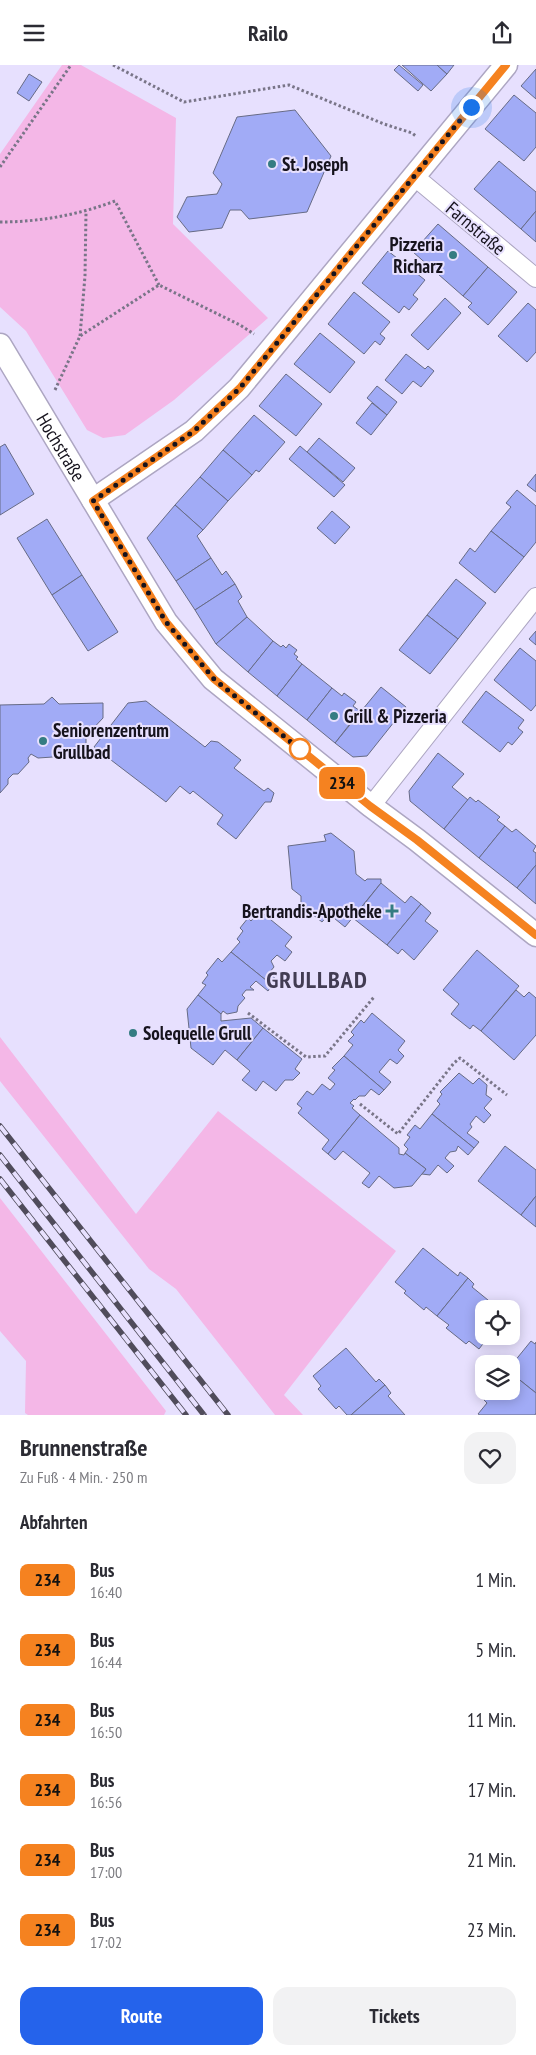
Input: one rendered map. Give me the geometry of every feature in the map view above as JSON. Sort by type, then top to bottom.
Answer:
[{"type":"street","points":[[93,501],[194,431],[240,388],[506,65]]},
{"type":"street","name":"Farnstraße","points":[[415,177],[536,279]]},
{"type":"street","name":"Hochstraße","points":[[0,345],[166,622],[214,679],[370,806],[417,840],[536,935]]},
{"type":"street","points":[[370,806],[536,597]]},
{"type":"path","points":[[0,167],[71,65]]},
{"type":"path","points":[[113,65],[184,101],[289,85],[384,124],[412,133],[435,153]]},
{"type":"path","points":[[0,222],[20,222],[86,212],[115,201],[158,285],[240,325],[273,347]]},
{"type":"path","points":[[35,402],[55,390],[80,336],[85,276],[86,212]]},
{"type":"path","points":[[80,336],[158,285]]},
{"type":"path","points":[[248,1013],[306,1057],[325,1056],[374,997]]},
{"type":"path","points":[[360,1104],[398,1134],[460,1058],[507,1095]]},
{"type":"shaded area","points":[[62,65],[81,65],[176,118],[173,224],[268,318],[174,400],[125,435],[103,438],[87,430],[26,331],[0,307],[0,154]]},
{"type":"shaded area","points":[[0,1037],[136,1214],[218,1111],[396,1251],[284,1395],[303,1415],[275,1415],[176,1289],[149,1269],[0,1081]]},
{"type":"shaded area","points":[[0,1198],[166,1411],[164,1415],[28,1415],[25,1413],[26,1361],[0,1331]]},
{"type":"building","points":[[399,65],[423,85],[418,91],[394,70]]},
{"type":"building","points":[[402,65],[437,65],[447,74],[431,91]]},
{"type":"building","points":[[437,65],[454,65],[447,74]]},
{"type":"building","points":[[536,69],[536,99],[521,86]]},
{"type":"building","points":[[29,74],[42,82],[29,101],[17,93]]},
{"type":"building","points":[[514,95],[536,113],[536,147],[524,161],[485,129]]},
{"type":"building","name":"St. Joseph","points":[[295,110],[331,156],[307,212],[249,219],[241,210],[230,210],[222,228],[189,232],[177,217],[187,197],[217,194],[222,184],[213,173],[237,117]]},
{"type":"building","points":[[499,161],[536,192],[536,211],[521,229],[474,189]]},
{"type":"building","points":[[536,211],[536,242],[521,229]]},
{"type":"building","points":[[438,224],[488,267],[463,296],[413,252]]},
{"type":"building","points":[[388,251],[425,280],[413,295],[418,299],[409,310],[404,306],[399,313],[362,283]]},
{"type":"building","points":[[488,267],[517,292],[488,325],[468,307],[472,303],[463,296]]},
{"type":"building","points":[[354,292],[390,322],[380,334],[385,338],[380,345],[375,341],[364,354],[328,324]]},
{"type":"building","points":[[445,298],[461,313],[428,350],[411,335]]},
{"type":"building","points":[[528,303],[536,310],[536,352],[527,362],[498,336]]},
{"type":"building","points":[[320,333],[355,362],[330,393],[294,364]]},
{"type":"building","points":[[406,354],[425,369],[428,366],[434,371],[421,387],[413,381],[402,394],[385,380]]},
{"type":"building","points":[[286,374],[322,404],[296,436],[259,406]]},
{"type":"building","points":[[377,386],[397,402],[387,415],[367,398]]},
{"type":"building","points":[[372,403],[387,415],[371,435],[356,423]]},
{"type":"building","points":[[254,415],[285,442],[259,472],[256,470],[252,475],[223,450]]},
{"type":"building","points":[[319,438],[355,468],[343,482],[307,452]]},
{"type":"building","points":[[5,444],[34,494],[0,515],[0,447]]},
{"type":"building","points":[[300,446],[345,485],[334,497],[289,459]]},
{"type":"building","points":[[223,450],[252,475],[228,501],[200,477]]},
{"type":"building","points":[[536,474],[536,492],[527,485]]},
{"type":"building","points":[[200,477],[228,501],[203,530],[175,505]]},
{"type":"building","points":[[517,490],[536,506],[536,542],[524,557],[491,531],[511,507],[506,503]]},
{"type":"building","points":[[175,505],[203,530],[197,536],[211,558],[176,581],[147,538]]},
{"type":"building","points":[[332,511],[350,527],[335,544],[317,528]]},
{"type":"building","points":[[47,519],[82,575],[52,595],[17,538]]},
{"type":"building","points":[[491,531],[524,557],[495,593],[459,563],[470,548],[475,552]]},
{"type":"building","points":[[211,558],[222,575],[226,571],[235,584],[195,610],[176,581]]},
{"type":"building","points":[[82,575],[118,632],[88,651],[52,595]]},
{"type":"building","points":[[456,579],[486,603],[458,639],[427,615]]},
{"type":"building","points":[[235,584],[242,597],[238,601],[247,617],[216,644],[195,610]]},
{"type":"building","points":[[427,615],[458,639],[430,674],[399,650]]},
{"type":"building","points":[[247,617],[273,641],[248,672],[216,644]]},
{"type":"building","points":[[536,631],[536,645],[529,639]]},
{"type":"building","points":[[273,641],[286,648],[289,644],[297,650],[294,654],[298,657],[296,659],[302,664],[277,696],[248,672]]},
{"type":"building","points":[[520,648],[536,661],[536,705],[531,711],[494,680]]},
{"type":"building","points":[[302,664],[332,688],[307,720],[277,696]]},
{"type":"building","points":[[381,687],[406,707],[367,756],[353,757],[335,743]]},
{"type":"building","name":"Grill & Pizzeria","points":[[332,688],[342,696],[344,693],[356,702],[353,706],[360,711],[335,743],[307,720]]},
{"type":"building","points":[[486,691],[524,720],[518,728],[523,732],[512,745],[508,742],[500,752],[462,722]]},
{"type":"building","name":"Seniorenzentrum Grullbad","points":[[52,697],[59,704],[103,703],[103,718],[86,736],[86,745],[77,745],[69,753],[57,754],[53,757],[38,758],[31,754],[28,758],[29,762],[18,774],[13,774],[8,779],[8,784],[0,793],[0,705],[44,704]]},
{"type":"building","points":[[146,701],[205,747],[211,741],[218,742],[241,760],[234,768],[264,791],[268,788],[274,793],[271,802],[265,802],[236,839],[217,824],[223,815],[193,791],[190,794],[180,786],[166,802],[94,747],[128,703]]},
{"type":"building","points":[[438,753],[464,774],[452,787],[468,800],[444,829],[410,801],[409,791]]},
{"type":"building","points":[[470,797],[476,802],[478,800],[500,817],[497,820],[505,826],[479,858],[444,829]]},
{"type":"building","points":[[505,826],[512,832],[516,829],[536,846],[533,851],[536,853],[536,865],[517,888],[479,858]]},
{"type":"building","points":[[331,833],[354,851],[356,874],[365,881],[367,879],[381,879],[381,883],[345,927],[329,914],[322,922],[301,905],[301,896],[292,889],[288,846],[326,841],[324,835]]},
{"type":"building","points":[[536,865],[536,904],[517,888]]},
{"type":"building","points":[[381,883],[405,903],[411,896],[421,904],[387,945],[353,918]]},
{"type":"building","points":[[421,904],[431,913],[425,921],[438,931],[414,960],[402,949],[398,954],[387,945]]},
{"type":"building","points":[[260,911],[292,937],[285,946],[292,952],[285,961],[277,955],[271,961],[274,967],[269,973],[277,980],[272,985],[231,952],[240,942],[237,939],[243,931],[240,928],[248,918],[251,921]]},
{"type":"building","points":[[477,950],[519,986],[481,1031],[473,1025],[470,1029],[451,1014],[459,1004],[443,990]]},
{"type":"building","points":[[231,952],[272,985],[268,991],[256,981],[250,987],[254,990],[246,990],[242,995],[245,998],[238,1006],[237,1012],[227,1014],[223,1011],[221,1014],[198,995],[206,985],[202,983],[208,975],[206,973],[218,958],[222,962]]},
{"type":"building","points":[[516,990],[524,997],[529,992],[536,998],[536,1035],[514,1060],[481,1031]]},
{"type":"building","points":[[198,995],[221,1014],[221,1021],[251,1018],[263,1028],[237,1060],[225,1050],[213,1065],[191,1048],[187,1009]]},
{"type":"building","points":[[372,1013],[405,1041],[398,1050],[404,1056],[397,1064],[390,1059],[379,1072],[391,1082],[384,1090],[344,1056],[353,1045],[348,1041],[354,1035],[351,1032],[361,1020],[364,1023]]},
{"type":"building","points":[[263,1028],[302,1059],[295,1069],[300,1073],[293,1080],[285,1080],[276,1091],[263,1081],[256,1091],[242,1080],[250,1071],[237,1060]]},
{"type":"building","points":[[344,1056],[384,1090],[379,1095],[371,1089],[365,1096],[359,1096],[350,1103],[354,1106],[352,1108],[360,1115],[328,1154],[322,1149],[329,1140],[298,1113],[302,1108],[297,1104],[307,1091],[313,1095],[322,1084],[330,1090],[335,1084],[328,1078],[335,1070],[332,1068]]},
{"type":"building","points":[[459,1073],[473,1084],[479,1078],[487,1085],[486,1095],[492,1099],[484,1108],[491,1115],[484,1123],[476,1116],[470,1124],[472,1127],[467,1133],[479,1142],[474,1148],[432,1114],[440,1104],[437,1101],[442,1094],[440,1092]]},
{"type":"building","points":[[432,1114],[474,1148],[468,1155],[458,1146],[456,1151],[450,1152],[445,1158],[454,1166],[447,1173],[438,1165],[430,1175],[422,1174],[426,1169],[405,1153],[408,1149],[404,1145],[410,1137],[407,1135],[415,1125],[420,1129]]},
{"type":"building","points":[[360,1115],[399,1148],[399,1154],[404,1155],[405,1153],[426,1169],[412,1186],[394,1188],[379,1176],[369,1188],[362,1183],[370,1173],[343,1151],[335,1160],[328,1154]]},
{"type":"building","points":[[505,1146],[536,1170],[536,1196],[521,1215],[478,1181]]},
{"type":"building","points":[[536,1196],[536,1227],[521,1215]]},
{"type":"building","points":[[423,1248],[458,1276],[460,1272],[468,1278],[437,1316],[426,1307],[424,1310],[404,1293],[406,1291],[395,1282]]},
{"type":"building","points":[[468,1278],[474,1284],[472,1287],[488,1300],[475,1300],[475,1345],[482,1345],[479,1349],[469,1341],[466,1344],[446,1328],[449,1325],[437,1316]]},
{"type":"building","points":[[531,1341],[535,1344],[536,1342],[536,1393],[520,1380],[520,1355]]},
{"type":"building","points":[[346,1348],[376,1382],[379,1379],[385,1385],[351,1415],[347,1415],[339,1406],[336,1409],[318,1389],[321,1386],[313,1376]]},
{"type":"building","points":[[520,1380],[536,1393],[536,1413],[535,1415],[478,1414],[487,1403],[484,1400],[520,1400]]},
{"type":"building","points":[[385,1385],[391,1393],[388,1396],[405,1415],[351,1415]]},
{"type":"railway","points":[[0,1126],[228,1415]]},
{"type":"railway","points":[[0,1155],[204,1415]]},
{"type":"railway","points":[[0,1179],[186,1415]]},
{"type":"bus line","name":"234","points":[[506,65],[240,388],[194,431],[93,501],[166,622],[214,679],[370,806],[417,840],[536,935]]},
{"type":"place","name":"St. Joseph","points":[[272,164]]},
{"type":"place","name":"Pizzeria Richarz","points":[[453,255]]},
{"type":"place","name":"Grill & Pizzeria","points":[[334,716]]},
{"type":"place","name":"Seniorenzentrum Grullbad","points":[[43,741]]},
{"type":"place","name":"Bertrandis-Apotheke","points":[[392,911]]},
{"type":"place","name":"Solequelle Grull","points":[[133,1033]]},
{"type":"district","name":"GRULLBAD","points":[[317,979]]},
{"type":"route","points":[[300,749],[302,751],[214,679],[166,622],[93,501],[194,431],[240,388],[471,107]]}]
